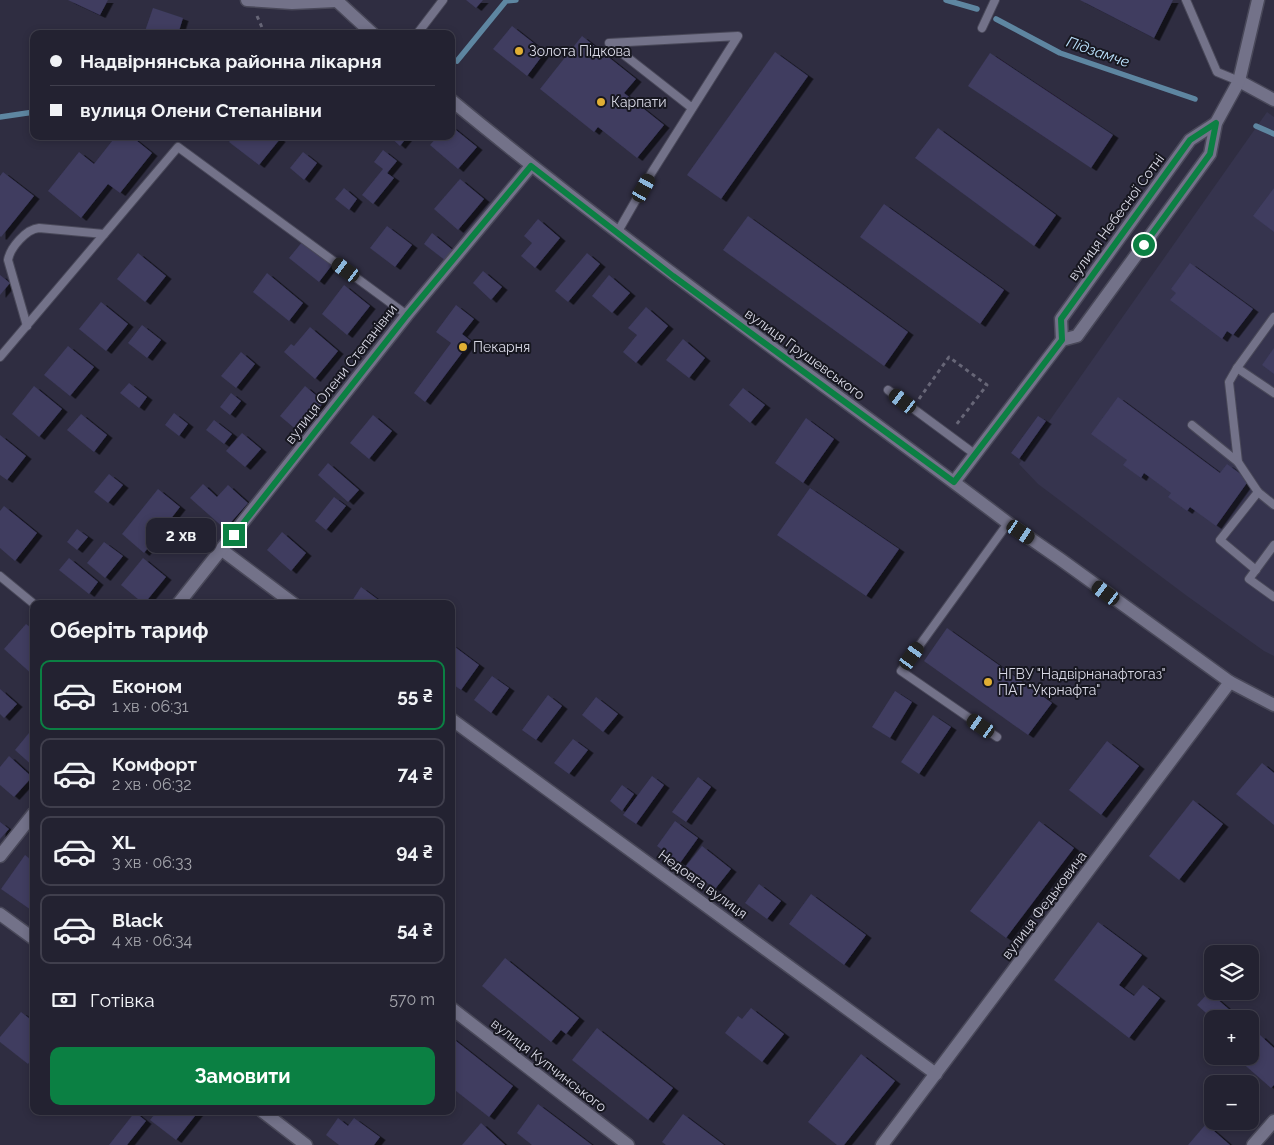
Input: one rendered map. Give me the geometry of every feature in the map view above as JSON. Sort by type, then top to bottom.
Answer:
[{"type":"street","points":[[247,0],[292,3],[336,0],[369,30]]},
{"type":"street","name":"вулиця Небесної Сотні","points":[[954,482],[1062,340],[1077,336],[1210,154],[1216,123],[1239,82],[1258,0]]},
{"type":"street","points":[[1239,82],[1274,100]]},
{"type":"street","name":"вулиця Грушевського","points":[[455,103],[617,233],[1008,524],[1060,559],[1230,682],[1274,705]]},
{"type":"street","name":"вулиця Небесної Сотні","points":[[1062,340],[1061,319],[1190,140],[1216,123]]},
{"type":"street","name":"вулиця Олени Степанівни","points":[[181,600],[407,315],[531,166]]},
{"type":"street","points":[[222,550],[289,600]]},
{"type":"street","name":"вулиця Федьковича","points":[[882,1145],[1230,682]]},
{"type":"street","name":"Недовга вулиця","points":[[455,722],[936,1074]]},
{"type":"street","points":[[0,856],[30,818]]},
{"type":"street","points":[[0,914],[30,936]]},
{"type":"street","name":"вулиця Купчинського","points":[[455,1011],[628,1145]]},
{"type":"street","points":[[267,1115],[306,1145]]},
{"type":"street","points":[[1253,1145],[1274,1121]]},
{"type":"lane","points":[[420,30],[443,0]]},
{"type":"lane","points":[[982,28],[995,0]]},
{"type":"lane","points":[[1186,0],[1217,72],[1239,82]]},
{"type":"lane","points":[[617,233],[692,108],[738,36],[609,43],[692,108]]},
{"type":"lane","points":[[0,357],[178,147],[407,315]]},
{"type":"lane","points":[[27,326],[8,260],[11,251],[34,228],[104,234]]},
{"type":"lane","points":[[1238,462],[1228,382],[1274,317]]},
{"type":"lane","points":[[1237,368],[1274,393]]},
{"type":"lane","points":[[888,390],[976,455]]},
{"type":"lane","points":[[1192,425],[1238,462],[1258,492],[1274,505]]},
{"type":"lane","points":[[1223,450],[1234,434]]},
{"type":"lane","points":[[1256,570],[1220,540],[1258,492]]},
{"type":"lane","points":[[997,738],[901,671],[1008,524]]},
{"type":"lane","points":[[1274,545],[1249,579],[1274,597]]},
{"type":"lane","points":[[0,576],[30,601]]},
{"type":"path","points":[[926,405],[918,400],[949,357],[987,385],[955,427],[948,421]]},
{"type":"shaded area","points":[[1267,112],[1274,117],[1274,656],[1264,651],[1187,596],[1038,484],[1019,464]]},
{"type":"building","points":[[68,0],[108,0],[100,15]]},
{"type":"building","points":[[466,0],[483,0],[476,8]]},
{"type":"building","points":[[1080,0],[1173,0],[1154,38]]},
{"type":"building","points":[[153,8],[183,18],[179,30],[145,30]]},
{"type":"building","name":"Золота Підкова","points":[[512,26],[545,52],[527,76],[493,49]]},
{"type":"building","points":[[582,36],[636,79],[624,93],[664,125],[637,158],[598,127],[594,132],[540,89]]},
{"type":"building","points":[[775,52],[808,76],[721,199],[687,175]]},
{"type":"building","points":[[990,53],[1113,135],[1091,168],[968,86]]},
{"type":"building","points":[[938,128],[1056,215],[1034,246],[915,158]]},
{"type":"building","points":[[455,129],[477,147],[458,169],[430,145],[434,140],[455,140]]},
{"type":"building","points":[[113,140],[136,140],[152,153],[120,193],[108,184],[81,218],[48,191],[79,152],[94,164]]},
{"type":"building","points":[[231,140],[279,140],[259,165],[229,142]]},
{"type":"building","points":[[393,140],[405,140],[400,146]]},
{"type":"building","points":[[383,150],[397,161],[387,173],[394,178],[373,204],[362,195],[383,169],[374,162]]},
{"type":"building","points":[[303,152],[317,163],[304,180],[290,168]]},
{"type":"building","points":[[3,172],[34,196],[1,237],[0,176]]},
{"type":"building","points":[[460,179],[484,199],[458,230],[434,209]]},
{"type":"building","points":[[344,188],[357,199],[349,210],[335,199]]},
{"type":"building","points":[[1274,188],[1274,232],[1253,216]]},
{"type":"building","points":[[884,204],[1004,290],[980,324],[860,237]]},
{"type":"building","points":[[748,216],[908,332],[884,366],[723,250]]},
{"type":"building","points":[[538,219],[560,238],[535,268],[521,256],[532,243],[524,236]]},
{"type":"building","points":[[387,226],[412,245],[395,267],[370,248]]},
{"type":"building","points":[[432,233],[454,251],[446,261],[424,244]]},
{"type":"building","points":[[303,241],[332,265],[319,282],[289,258]]},
{"type":"building","points":[[138,253],[166,276],[145,302],[117,279]]},
{"type":"building","points":[[587,253],[600,264],[568,302],[555,291]]},
{"type":"building","points":[[1190,263],[1253,309],[1233,335],[1227,331],[1222,339],[1170,300],[1176,293],[1171,289]]},
{"type":"building","points":[[483,271],[502,287],[491,300],[473,283]]},
{"type":"building","points":[[267,273],[303,303],[289,321],[253,292]]},
{"type":"building","points":[[0,275],[10,283],[0,295]]},
{"type":"building","points":[[609,275],[630,293],[612,313],[592,296]]},
{"type":"building","points":[[344,285],[370,306],[347,335],[322,314]]},
{"type":"building","points":[[101,302],[128,324],[106,351],[79,329]]},
{"type":"building","points":[[456,305],[474,319],[462,334],[471,341],[425,402],[414,393],[451,343],[436,332]]},
{"type":"building","points":[[646,307],[668,326],[636,363],[623,352],[637,335],[628,328]]},
{"type":"building","points":[[142,325],[161,340],[147,358],[128,343]]},
{"type":"building","points":[[310,327],[338,351],[315,379],[284,352],[291,344],[294,346]]},
{"type":"building","points":[[683,339],[705,358],[689,378],[666,360]]},
{"type":"building","points":[[68,346],[94,367],[70,396],[44,375]]},
{"type":"building","points":[[1274,348],[1274,374],[1262,365]]},
{"type":"building","points":[[241,352],[255,364],[236,388],[221,376]]},
{"type":"building","points":[[129,383],[147,397],[139,408],[120,393]]},
{"type":"building","points":[[34,386],[62,409],[39,437],[12,414]]},
{"type":"building","points":[[305,386],[324,402],[299,432],[280,416]]},
{"type":"building","points":[[743,388],[765,405],[750,423],[729,405]]},
{"type":"building","points":[[231,393],[241,401],[230,415],[220,407]]},
{"type":"building","points":[[1118,397],[1220,473],[1227,464],[1249,480],[1216,526],[1190,507],[1187,511],[1168,497],[1171,493],[1144,473],[1141,478],[1123,465],[1127,460],[1091,434]]},
{"type":"building","points":[[174,413],[188,424],[179,436],[165,425]]},
{"type":"building","points":[[81,414],[107,435],[94,452],[67,430]]},
{"type":"building","points":[[373,415],[392,431],[369,459],[350,443]]},
{"type":"building","points":[[1038,416],[1046,421],[1019,459],[1011,453]]},
{"type":"building","points":[[806,418],[834,439],[803,483],[775,463]]},
{"type":"building","points":[[214,420],[232,434],[224,444],[206,430]]},
{"type":"building","points":[[242,433],[261,449],[245,467],[226,451]]},
{"type":"building","points":[[0,435],[26,456],[7,480],[0,475]]},
{"type":"building","points":[[328,463],[359,490],[348,502],[318,475]]},
{"type":"building","points":[[109,474],[123,485],[108,503],[94,492]]},
{"type":"building","points":[[203,484],[217,497],[228,485],[248,503],[225,529],[190,498]]},
{"type":"building","points":[[810,488],[899,549],[866,596],[777,535]]},
{"type":"building","points":[[158,489],[180,507],[144,553],[122,534]]},
{"type":"building","points":[[334,497],[346,506],[326,530],[315,521]]},
{"type":"building","points":[[4,506],[37,533],[15,561],[0,548],[0,511]]},
{"type":"building","points":[[77,529],[88,537],[77,550],[67,542]]},
{"type":"building","points":[[282,532],[306,553],[291,571],[267,550]]},
{"type":"building","points":[[104,542],[123,556],[105,578],[87,563]]},
{"type":"building","points":[[69,558],[98,582],[89,594],[59,570]]},
{"type":"building","points":[[143,558],[166,577],[147,600],[139,600],[121,585]]},
{"type":"building","points":[[361,587],[379,600],[353,600]]},
{"type":"building","points":[[26,624],[30,627],[30,672],[4,649]]},
{"type":"building","name":"НГВУ \"Надвірнанафтогаз\" ПАТ \"Укрнафта\"","points":[[947,628],[1052,703],[1028,735],[924,661]]},
{"type":"building","points":[[455,647],[479,665],[461,690],[455,686]]},
{"type":"building","points":[[492,676],[509,688],[491,713],[474,700]]},
{"type":"building","points":[[0,689],[17,704],[4,718],[0,714]]},
{"type":"building","points":[[895,691],[912,702],[890,738],[872,727]]},
{"type":"building","points":[[548,695],[562,706],[536,740],[522,730]]},
{"type":"building","points":[[596,697],[618,714],[603,732],[582,715]]},
{"type":"building","points":[[933,715],[951,727],[919,774],[901,762]]},
{"type":"building","points":[[29,733],[30,734],[30,763],[15,750]]},
{"type":"building","points":[[573,739],[588,750],[569,774],[554,763]]},
{"type":"building","points":[[1107,741],[1139,766],[1101,815],[1069,790]]},
{"type":"building","points":[[9,756],[30,775],[30,779],[14,797],[0,785],[0,767]]},
{"type":"building","points":[[1262,763],[1274,773],[1274,825],[1236,794]]},
{"type":"building","points":[[652,776],[664,785],[636,824],[623,815]]},
{"type":"building","points":[[698,777],[711,787],[686,822],[672,812]]},
{"type":"building","points":[[622,785],[634,794],[622,811],[610,801]]},
{"type":"building","points":[[1193,800],[1223,824],[1179,880],[1149,856]]},
{"type":"building","points":[[675,821],[698,838],[680,863],[657,846]]},
{"type":"building","points":[[1039,821],[1074,848],[1006,938],[970,911]]},
{"type":"building","points":[[0,822],[9,829],[0,839]]},
{"type":"building","points":[[702,846],[731,869],[715,889],[686,866]]},
{"type":"building","points":[[25,855],[30,859],[30,909],[1,889]]},
{"type":"building","points":[[759,884],[781,901],[767,919],[745,903]]},
{"type":"building","points":[[811,894],[866,935],[844,965],[789,924]]},
{"type":"building","points":[[1098,922],[1142,955],[1119,985],[1134,996],[1143,985],[1160,998],[1129,1038],[1054,980]]},
{"type":"building","points":[[505,958],[579,1018],[566,1034],[561,1030],[551,1042],[482,986]]},
{"type":"building","points":[[1204,997],[1204,1000],[1218,1000],[1230,1010],[1204,1011],[1197,1005]]},
{"type":"building","points":[[751,1008],[784,1034],[762,1062],[725,1033],[738,1016],[742,1019]]},
{"type":"building","points":[[21,1012],[30,1019],[30,1062],[28,1064],[0,1042],[0,1037]]},
{"type":"building","points":[[597,1028],[673,1088],[648,1120],[572,1060]]},
{"type":"building","points":[[1260,1035],[1274,1048],[1274,1085],[1271,1088],[1259,1078],[1259,1075],[1256,1075],[1245,1065],[1259,1065]]},
{"type":"building","points":[[455,1040],[513,1086],[489,1117],[455,1090]]},
{"type":"building","points":[[861,1054],[895,1081],[844,1145],[837,1145],[808,1122]]},
{"type":"building","points":[[538,1104],[592,1145],[532,1145],[517,1133]]},
{"type":"building","points":[[683,1114],[724,1145],[666,1145],[662,1142]]},
{"type":"building","points":[[133,1115],[139,1115],[146,1121],[127,1145],[109,1145]]},
{"type":"building","points":[[154,1115],[196,1115],[176,1140],[150,1120]]},
{"type":"building","points":[[338,1118],[348,1126],[354,1118],[380,1137],[374,1145],[339,1145],[326,1135]]},
{"type":"building","points":[[481,1123],[505,1145],[462,1145]]},
{"type":"building","points":[[1204,1126],[1204,1130],[1213,1130],[1230,1145],[1188,1145]]},
{"type":"waterway","name":"Підзамче","points":[[457,61],[506,1],[516,0]]},
{"type":"waterway","name":"Підзамче","points":[[946,0],[977,9]]},
{"type":"waterway","name":"Підзамче","points":[[996,19],[1060,53],[1195,99]]},
{"type":"waterway","name":"Підзамче","points":[[0,117],[30,113]]},
{"type":"waterway","name":"Підзамче","points":[[1256,126],[1274,134]]},
{"type":"place","name":"Золота Підкова","points":[[519,51]]},
{"type":"place","name":"Карпати","points":[[601,102]]},
{"type":"place","name":"Пекарня","points":[[463,347]]},
{"type":"place","name":"НГВУ \"Надвірнанафтогаз\" ПАТ \"Укрнафта\"","points":[[988,682]]},
{"type":"route","points":[[234,535],[407,315],[531,166],[673,276],[954,482],[1062,340],[1061,319],[1190,140],[1216,123],[1210,154],[1144,245]]}]
